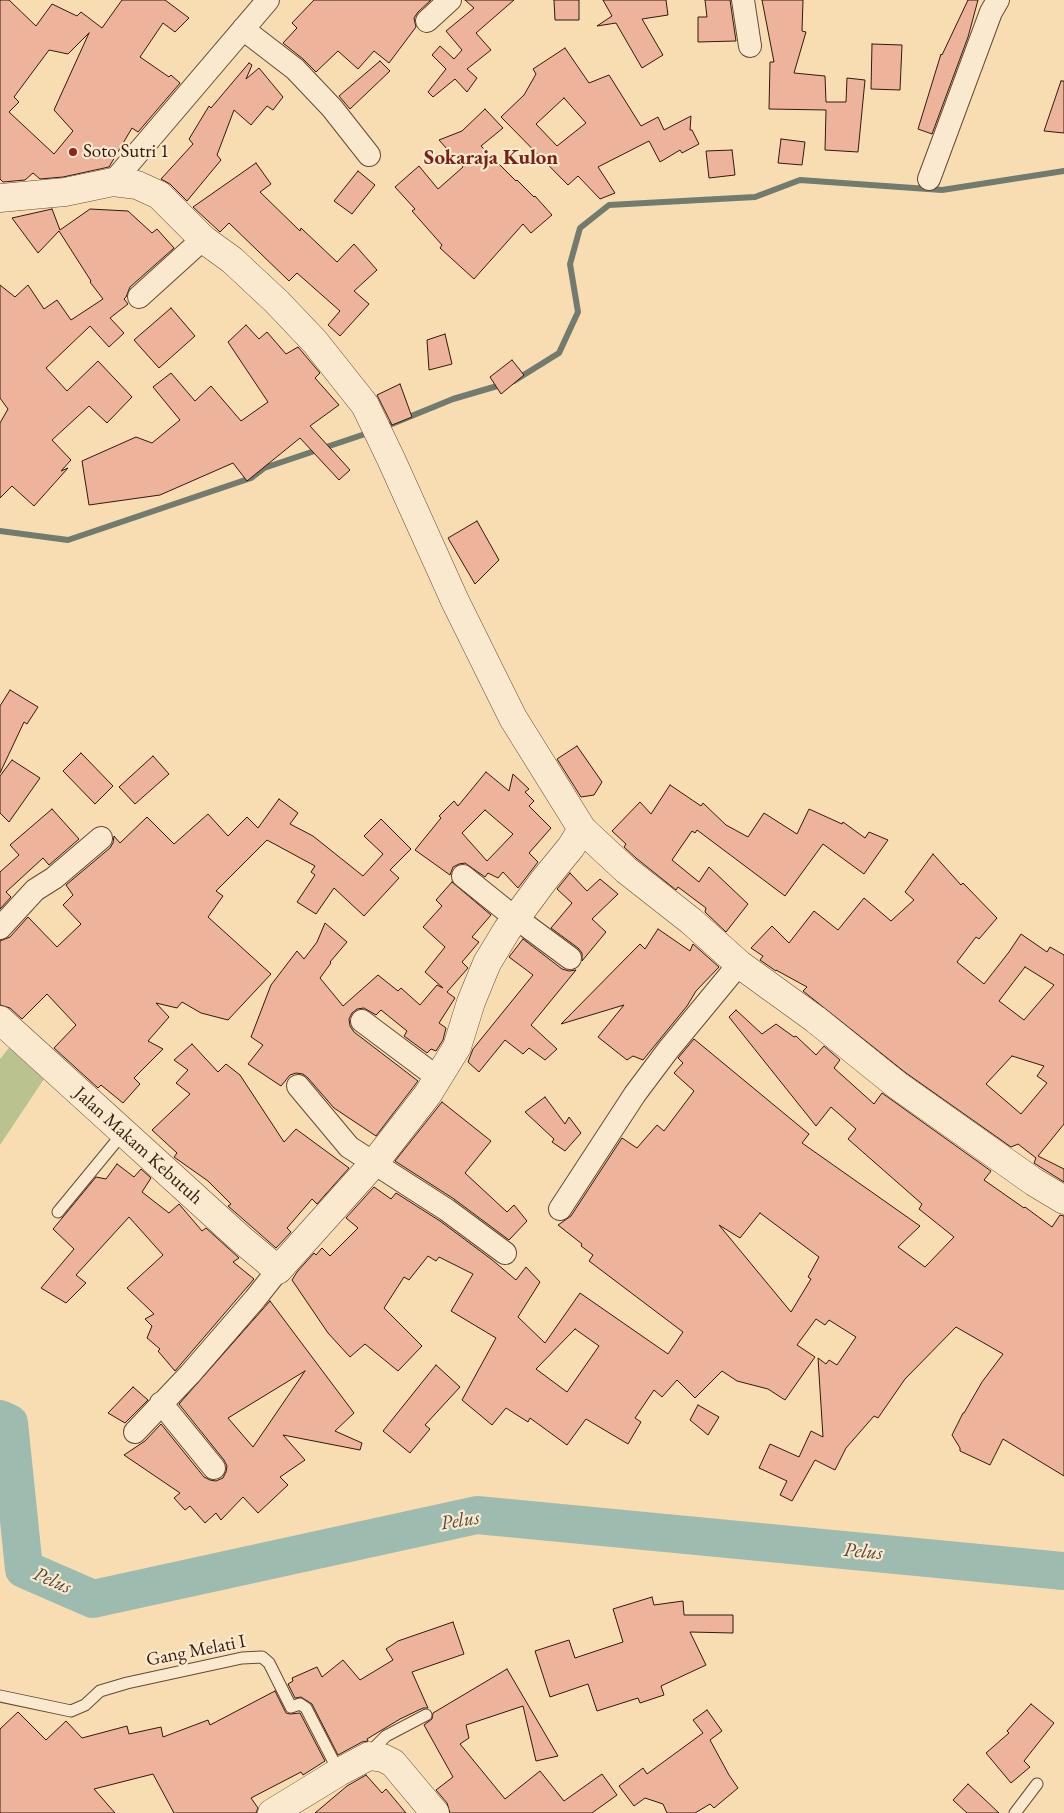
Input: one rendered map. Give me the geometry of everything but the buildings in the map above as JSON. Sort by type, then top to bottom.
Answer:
[{"type":"street","points":[[113,182],[268,0]]},
{"type":"street","points":[[427,21],[450,0]]},
{"type":"street","points":[[743,0],[750,46]]},
{"type":"street","points":[[929,179],[991,12],[998,0]]},
{"type":"street","points":[[243,29],[295,69],[332,108],[369,155]]},
{"type":"street","points":[[3,201],[65,192],[113,182],[137,185],[160,195],[204,239],[232,260],[277,302],[315,342],[364,405],[391,459],[455,602],[512,718],[582,829],[626,870],[740,964],[815,1019],[897,1085],[963,1133],[1064,1200]]},
{"type":"street","points":[[139,297],[204,239]]},
{"type":"street","points":[[135,1432],[202,1360],[278,1270],[375,1162],[428,1094],[457,1047],[487,963],[517,917],[571,847],[582,829]]},
{"type":"street","points":[[0,928],[35,890],[54,878],[101,838]]},
{"type":"street","points":[[463,876],[570,958]]},
{"type":"street","points":[[560,1210],[634,1094],[740,964]]},
{"type":"street","name":"Jalan Makam Kebutuh","points":[[0,1020],[242,1240],[278,1270]]},
{"type":"street","points":[[362,1021],[438,1078]]},
{"type":"street","points":[[298,1086],[349,1147],[447,1210],[505,1253]]},
{"type":"street","points":[[161,1403],[214,1468]]},
{"type":"street","points":[[272,1813],[369,1756],[383,1758],[393,1763],[435,1813]]},
{"type":"lane","points":[[58,1212],[124,1133]]},
{"type":"lane","name":"Gang Melati I","points":[[0,1696],[71,1711],[85,1705],[100,1691],[126,1683],[242,1658],[262,1657],[270,1663],[291,1707],[300,1704],[306,1708],[339,1772]]},
{"type":"lane","points":[[369,1756],[386,1736],[426,1715]]},
{"type":"lane","points":[[1015,1813],[1037,1784]]},
{"type":"green space","points":[[16,1039],[50,1070],[0,1145],[0,1059]]},
{"type":"waterway","points":[[514,381],[559,353],[578,312],[570,264],[580,228],[609,205],[755,197],[800,180],[942,190],[1064,171]]},
{"type":"waterway","points":[[382,428],[453,399],[504,384]]},
{"type":"waterway","points":[[0,531],[68,540],[251,478],[264,468],[371,432]]},
{"type":"waterway","name":"Pelus","points":[[0,1419],[9,1423],[24,1569],[93,1599],[477,1515],[1064,1571]]},
{"type":"place","name":"Soto Sutri 1","points":[[73,152]]},
{"type":"district","name":"Sokaraja Kulon","points":[[491,158]]}]
